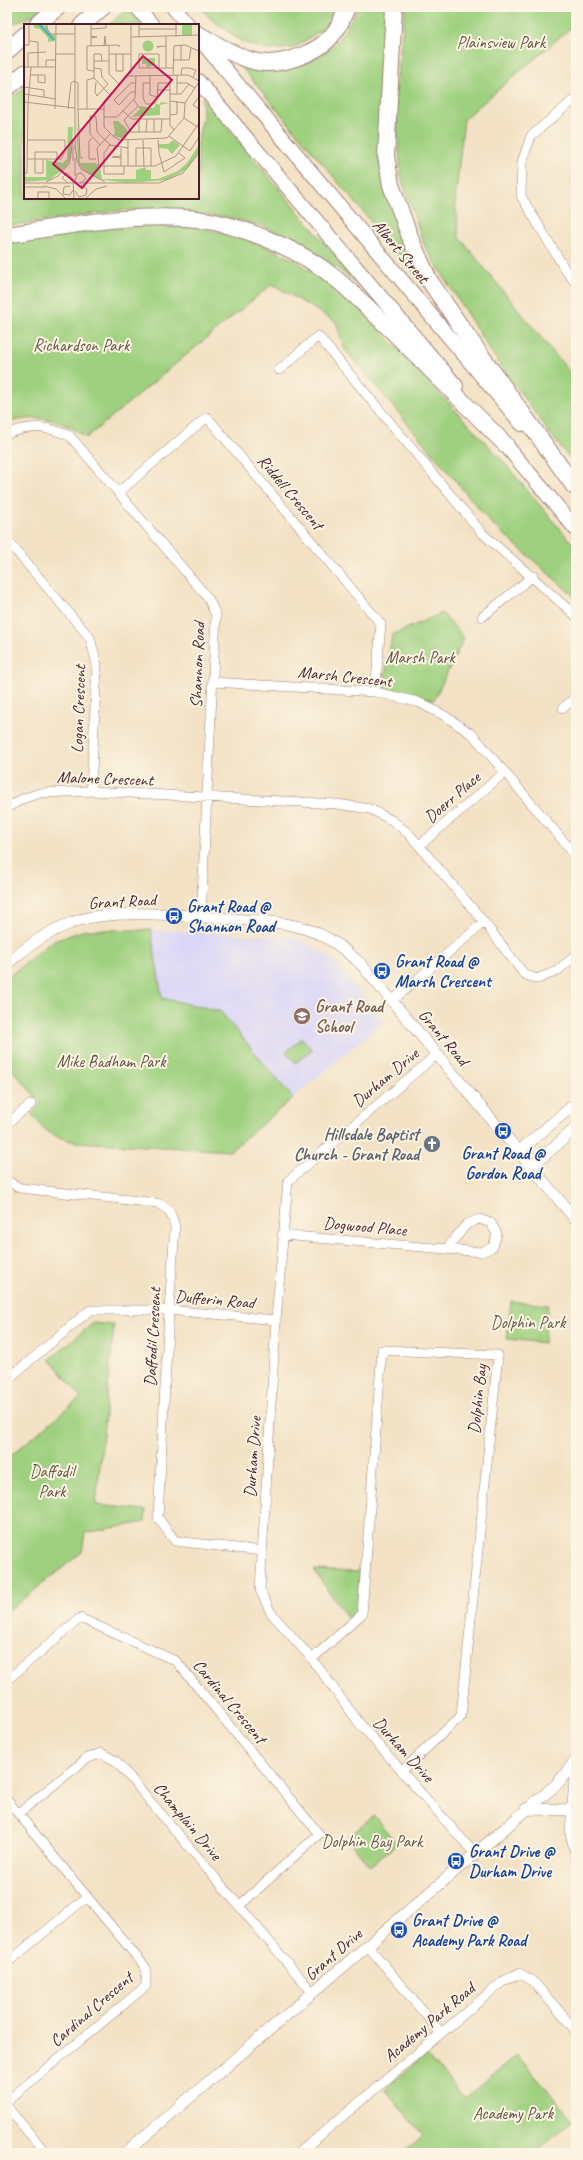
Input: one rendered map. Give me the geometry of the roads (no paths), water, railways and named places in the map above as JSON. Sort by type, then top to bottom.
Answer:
[{"type":"highway","points":[[37,24],[58,7]]},
{"type":"highway","points":[[86,23],[103,7]]},
{"type":"highway","points":[[199,35],[229,52],[254,61],[280,62],[302,56],[333,35],[346,7]]},
{"type":"highway","points":[[394,7],[386,156],[391,185],[411,240],[430,280],[460,327],[575,487]]},
{"type":"highway","points":[[7,38],[24,30]]},
{"type":"highway","points":[[7,51],[24,36]]},
{"type":"highway","points":[[7,88],[24,73]]},
{"type":"highway","points":[[7,235],[91,223],[175,218],[197,219],[220,224],[285,246],[334,277],[372,310],[506,445]]},
{"type":"main road","points":[[174,7],[187,24]]},
{"type":"main road","name":"Albert Street","points":[[199,38],[575,487]]},
{"type":"main road","points":[[199,81],[576,529]]},
{"type":"street","points":[[576,98],[531,136],[522,162],[521,196],[566,271],[576,283]]},
{"type":"street","points":[[279,370],[318,336],[482,533],[533,576],[576,616]]},
{"type":"street","name":"Riddell Crescent","points":[[119,492],[206,418],[381,624],[375,692]]},
{"type":"street","name":"Shannon Road","points":[[7,434],[22,428],[50,428],[70,436],[208,598],[216,615],[214,682],[206,798],[201,917]]},
{"type":"street","name":"Logan Crescent","points":[[7,540],[90,638],[97,665],[91,791]]},
{"type":"street","points":[[482,617],[533,576]]},
{"type":"street","name":"Marsh Crescent","points":[[214,682],[375,692],[418,702],[445,716],[473,735],[576,856]]},
{"type":"street","points":[[563,708],[576,697]]},
{"type":"street","name":"Doerr Place","points":[[420,846],[505,772]]},
{"type":"street","name":"Malone Crescent","points":[[7,808],[22,799],[40,792],[91,791],[206,798]]},
{"type":"street","points":[[206,798],[337,804],[370,809],[393,821],[420,846],[484,922],[524,974],[537,978],[544,976],[557,971],[576,955]]},
{"type":"street","name":"Grant Road","points":[[7,964],[48,933],[71,922],[96,916],[124,914],[201,917],[273,922],[312,931],[342,947],[360,963],[576,1220]]},
{"type":"street","points":[[392,1001],[484,922]]},
{"type":"street","name":"Durham Drive","points":[[436,1055],[288,1181],[282,1235],[276,1320],[260,1590],[271,1612],[312,1659],[360,1724],[475,1854]]},
{"type":"street","points":[[518,1152],[576,1103]]},
{"type":"street","points":[[7,1124],[31,1104]]},
{"type":"street","points":[[531,1167],[576,1128]]},
{"type":"street","name":"Daffodil Crescent","points":[[7,1181],[20,1188],[157,1203],[166,1207],[172,1215],[175,1227],[158,1518],[175,1541],[262,1551]]},
{"type":"street","name":"Dogwood Place","points":[[282,1235],[481,1252],[493,1246],[497,1234],[491,1223],[479,1219],[468,1224],[446,1249]]},
{"type":"street","name":"Dufferin Road","points":[[11,1377],[90,1310],[169,1310],[276,1320]]},
{"type":"street","name":"Dolphin Bay","points":[[312,1659],[362,1614],[382,1350],[498,1355],[461,1716],[402,1771]]},
{"type":"street","points":[[7,1366],[11,1377]]},
{"type":"street","name":"Cardinal Crescent","points":[[7,1680],[80,1618],[176,1661],[319,1834],[239,1906]]},
{"type":"street","name":"Champlain Drive","points":[[18,1813],[86,1759],[101,1753],[116,1761],[313,1993]]},
{"type":"street","name":"Grant Drive","points":[[125,2153],[558,1783],[576,1760]]},
{"type":"street","points":[[576,1766],[571,1833],[576,1853]]},
{"type":"street","name":"Cardinal Crescent","points":[[7,1800],[146,1968],[146,1986],[7,2101]]},
{"type":"street","points":[[526,1809],[572,1810]]},
{"type":"street","points":[[7,1964],[87,1897]]},
{"type":"street","points":[[368,1946],[441,2033]]},
{"type":"street","name":"Academy Park Road","points":[[299,2153],[502,1982],[519,1973],[533,1981],[576,2031]]},
{"type":"street","points":[[7,2107],[46,2153]]},
{"type":"place","name":"Grant Road @ Shannon Road","points":[[174,916]]},
{"type":"place","name":"Grant Road @ Marsh Crescent","points":[[382,971]]},
{"type":"place","name":"Grant Road School","points":[[302,1016]]},
{"type":"place","name":"Grant Road @ Gordon Road","points":[[503,1131]]},
{"type":"place","name":"Hillsdale Baptist Church - Grant Road","points":[[432,1144]]},
{"type":"place","name":"Grant Drive @ Durham Drive","points":[[456,1861]]},
{"type":"place","name":"Grant Drive @ Academy Park Road","points":[[399,1930]]},
{"type":"park label","name":"Plainsview Park","points":[[501,42]]},
{"type":"park label","name":"Richardson Park","points":[[81,345]]},
{"type":"park label","name":"Marsh Park","points":[[420,657]]},
{"type":"park label","name":"Mike Badham Park","points":[[111,1061]]},
{"type":"park label","name":"Dolphin Park","points":[[528,1322]]},
{"type":"park label","name":"Daffodil Park","points":[[52,1481]]},
{"type":"park label","name":"Dolphin Bay Park","points":[[372,1841]]},
{"type":"park label","name":"Academy Park","points":[[513,2113]]}]
